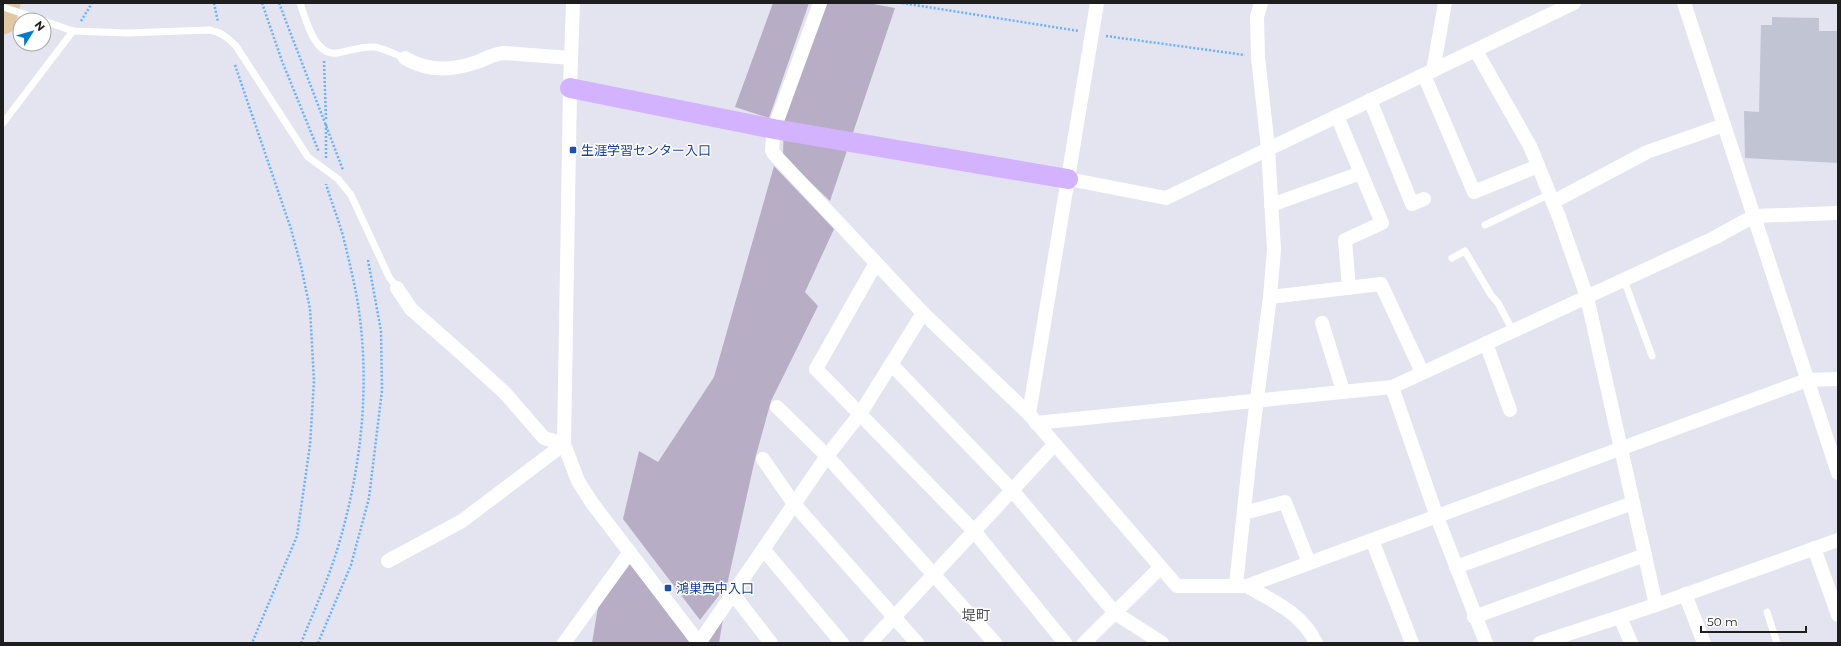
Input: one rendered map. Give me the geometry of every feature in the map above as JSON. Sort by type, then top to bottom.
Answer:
[{"type":"street","points":[[573,3],[570,58],[564,444],[578,481],[592,503],[699,643],[827,456],[860,414],[923,313]]},
{"type":"street","points":[[820,3],[774,129],[772,150],[774,154],[923,313],[1032,418],[1176,586],[1242,585],[1309,563],[1437,517],[1807,380],[1838,379]]},
{"type":"street","points":[[1032,418],[1068,179],[1097,3]]},
{"type":"street","points":[[1242,585],[1244,513],[1270,297],[1274,250],[1268,148],[1258,57],[1257,16],[1261,3]]},
{"type":"street","points":[[1445,3],[1428,73],[1474,192],[1538,166]]},
{"type":"street","points":[[570,88],[774,129],[1068,179],[1166,198],[1574,3]]},
{"type":"street","points":[[1684,3],[1838,473]]},
{"type":"street","points":[[1476,51],[1530,146],[1551,198],[1587,297],[1656,605]]},
{"type":"street","points":[[405,58],[438,70],[457,68],[496,54],[504,53],[570,58]]},
{"type":"street","points":[[1370,100],[1412,204],[1424,200]]},
{"type":"street","points":[[1337,116],[1382,223],[1345,240],[1349,288]]},
{"type":"street","points":[[1551,198],[1647,152],[1724,125]]},
{"type":"street","points":[[1271,205],[1361,173]]},
{"type":"street","points":[[1032,418],[1257,400],[1392,387],[1714,238],[1754,216],[1838,212]]},
{"type":"street","points":[[876,263],[816,369],[974,531],[1065,643]]},
{"type":"street","points":[[1270,297],[1381,284],[1422,372]]},
{"type":"street","points":[[397,288],[411,309],[505,393],[544,438],[564,444]]},
{"type":"street","points":[[1322,322],[1344,391]]},
{"type":"street","points":[[1486,343],[1510,410]]},
{"type":"street","points":[[891,364],[1012,490],[1115,613],[1162,643]]},
{"type":"street","points":[[1392,387],[1437,517],[1474,617],[1486,643]]},
{"type":"street","points":[[777,407],[827,456],[995,643]]},
{"type":"street","points":[[388,561],[462,521],[564,444]]},
{"type":"street","points":[[870,643],[1054,445]]},
{"type":"street","points":[[763,459],[794,504],[917,643]]},
{"type":"street","points":[[1244,513],[1285,502],[1309,563]]},
{"type":"street","points":[[1456,568],[1633,503]]},
{"type":"street","points":[[1372,540],[1412,643]]},
{"type":"street","points":[[1540,643],[1561,640],[1620,617],[1838,540]]},
{"type":"street","points":[[1814,548],[1838,615]]},
{"type":"street","points":[[764,550],[842,643]]},
{"type":"street","points":[[564,643],[630,552]]},
{"type":"street","points":[[1474,617],[1645,555]]},
{"type":"street","points":[[1084,643],[1160,568]]},
{"type":"street","points":[[1242,585],[1297,616],[1310,630],[1316,643]]},
{"type":"street","points":[[733,594],[771,643]]},
{"type":"street","points":[[1685,594],[1704,643]]},
{"type":"street","points":[[1620,617],[1631,643]]},
{"type":"lane","points":[[300,3],[311,31],[319,46],[326,51],[337,53],[353,48],[374,47],[405,58]]},
{"type":"lane","points":[[3,7],[19,12]]},
{"type":"lane","points":[[52,23],[73,31],[127,33],[209,30],[219,32],[229,38],[236,46],[303,151],[312,160],[338,179],[351,195],[389,277],[397,288]]},
{"type":"lane","points":[[3,123],[73,31]]},
{"type":"lane","points":[[1485,225],[1551,198]]},
{"type":"lane","points":[[1452,258],[1465,251],[1491,295],[1498,302],[1513,331]]},
{"type":"lane","points":[[1624,280],[1652,356]]},
{"type":"lane","points":[[1767,612],[1777,643]]},
{"type":"path","points":[[73,31],[92,3]]},
{"type":"path","points":[[214,3],[219,32]]},
{"type":"path","points":[[262,3],[282,61],[314,137],[324,168]]},
{"type":"path","points":[[278,3],[326,122],[351,195]]},
{"type":"path","points":[[236,46],[234,57],[236,73],[291,229],[300,266],[310,309],[314,381],[310,445],[297,536],[252,643]]},
{"type":"path","points":[[301,643],[337,547],[349,504],[359,457],[364,388],[357,298],[343,235],[324,177],[327,154],[324,60],[326,51]]},
{"type":"path","points":[[318,643],[351,565],[369,498],[375,454],[382,390],[381,331],[367,253]]},
{"type":"shaded area","points":[[773,3],[809,3],[769,118],[735,107]]},
{"type":"shaded area","points":[[827,3],[868,3],[895,8],[830,201],[783,156],[784,114]]},
{"type":"shaded area","points":[[774,166],[834,229],[805,292],[818,306],[771,401],[755,459],[727,585],[700,620],[623,519],[639,451],[658,462],[714,377]]},
{"type":"shaded area","points":[[629,563],[690,643],[592,643],[598,607]]},
{"type":"shaded area","points":[[723,619],[719,643],[710,643],[709,641]]},
{"type":"building","points":[[1772,17],[1819,18],[1819,31],[1838,31],[1838,163],[1745,158],[1744,111],[1759,112],[1761,25],[1772,25]]},
{"type":"waterway","points":[[3,22],[8,3]]},
{"type":"place","name":"生涯学習センター入口","points":[[573,150]]},
{"type":"place","name":"鴻巣西中入口","points":[[668,588]]},
{"type":"district","name":"堤町","points":[[976,615]]}]
